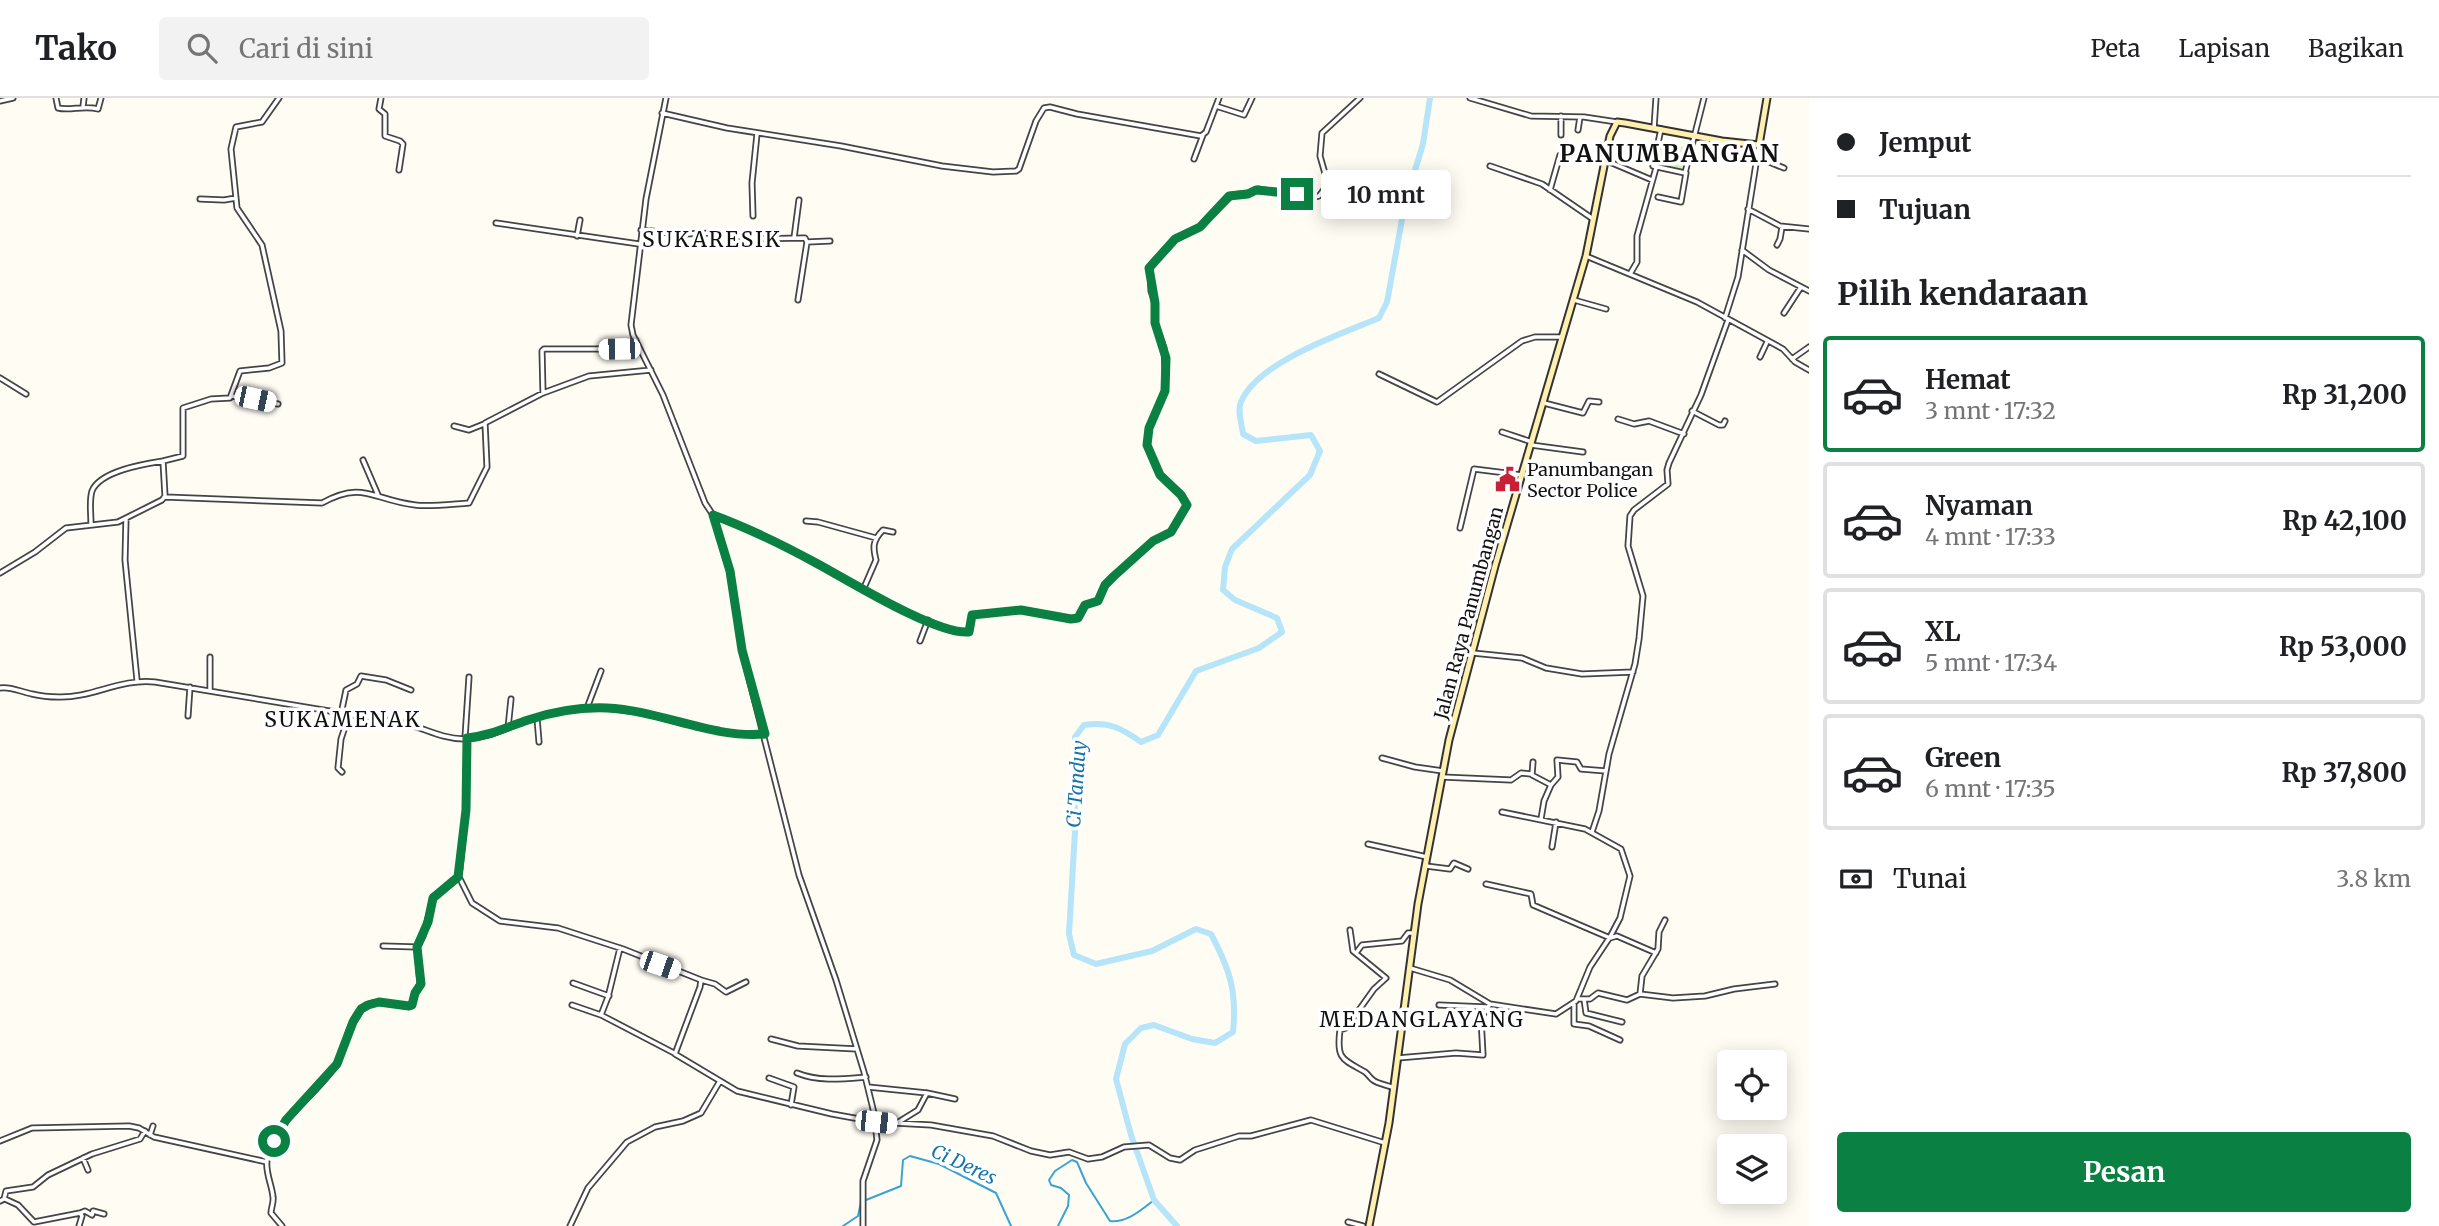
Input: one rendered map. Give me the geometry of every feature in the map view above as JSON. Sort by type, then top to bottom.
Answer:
[{"type":"main road","points":[[1617,122],[1759,145],[1768,98]]},
{"type":"main road","name":"Jalan Raya Panumbangan","points":[[1369,1226],[1394,1088],[1414,933],[1442,774],[1471,652],[1586,256],[1610,136],[1617,122]]},
{"type":"street","points":[[0,102],[10,98]]},
{"type":"street","points":[[56,98],[59,109],[98,109],[101,98]]},
{"type":"street","points":[[83,107],[84,98]]},
{"type":"street","points":[[232,396],[240,371],[269,368],[283,361],[281,331],[262,245],[238,211],[231,149],[235,128],[262,122],[279,98]]},
{"type":"street","points":[[381,98],[379,109],[385,113],[385,137],[403,144],[399,170]]},
{"type":"street","points":[[666,98],[639,244],[630,321],[636,340],[663,395],[705,503],[713,515],[730,571],[742,650],[799,875],[866,1077],[876,1122],[877,1140],[863,1181],[863,1226]]},
{"type":"street","points":[[1194,159],[1219,98]]},
{"type":"street","points":[[1216,106],[1244,115],[1252,98]]},
{"type":"street","points":[[713,515],[738,524],[863,590],[952,630],[967,632],[971,629],[972,615],[1021,610],[1075,619],[1085,605],[1098,601],[1105,585],[1114,576],[1153,541],[1171,532],[1186,509],[1186,500],[1160,475],[1152,462],[1146,440],[1165,391],[1166,358],[1155,323],[1155,303],[1149,268],[1175,239],[1200,227],[1232,195],[1258,190],[1312,198],[1319,196],[1327,188],[1328,181],[1320,156],[1322,133],[1360,98]]},
{"type":"street","points":[[1470,98],[1525,115],[1580,117],[1617,122]]},
{"type":"street","points":[[1654,128],[1657,98]]},
{"type":"street","points":[[1658,197],[1681,202],[1693,136],[1704,98]]},
{"type":"street","points":[[662,113],[757,134],[841,146],[942,166],[1003,172],[1019,169],[1038,115],[1047,107],[1203,135]]},
{"type":"street","points":[[1561,135],[1562,116]]},
{"type":"street","points":[[1578,131],[1580,117]]},
{"type":"street","points":[[1661,129],[1653,165],[1682,174],[1686,172]]},
{"type":"street","points":[[753,216],[752,183],[757,134]]},
{"type":"street","points":[[1592,832],[1600,811],[1609,754],[1633,672],[1643,596],[1628,546],[1630,516],[1668,484],[1667,470],[1706,384],[1738,277],[1759,145]]},
{"type":"street","points":[[1550,190],[1560,155]]},
{"type":"street","points":[[1757,157],[1784,168]]},
{"type":"street","points":[[1605,160],[1652,180]]},
{"type":"street","points":[[1490,166],[1528,178],[1593,219]]},
{"type":"street","points":[[1630,274],[1637,262],[1637,238],[1656,167]]},
{"type":"street","points":[[200,199],[236,198]]},
{"type":"street","points":[[794,238],[799,200]]},
{"type":"street","points":[[1748,209],[1782,227],[1809,229]]},
{"type":"street","points":[[577,236],[580,220]]},
{"type":"street","points":[[496,223],[639,244]]},
{"type":"street","points":[[1777,245],[1782,227]]},
{"type":"street","points":[[642,230],[680,234],[719,233],[754,239],[805,238],[807,242]]},
{"type":"street","points":[[807,242],[830,241]]},
{"type":"street","points":[[797,300],[807,242]]},
{"type":"street","points":[[1742,250],[1769,270],[1809,291]]},
{"type":"street","points":[[1586,256],[1697,302],[1783,349],[1792,359],[1809,370]]},
{"type":"street","points":[[1784,313],[1801,287]]},
{"type":"street","points":[[1574,300],[1606,309]]},
{"type":"street","points":[[1379,374],[1437,402],[1522,341],[1535,337],[1563,337]]},
{"type":"street","points":[[543,393],[544,349],[621,349],[628,342],[636,340]]},
{"type":"street","points":[[1760,357],[1768,342]]},
{"type":"street","points":[[1792,359],[1809,347]]},
{"type":"street","points":[[454,426],[470,430],[543,393],[602,373],[651,370]]},
{"type":"street","points":[[0,378],[26,394]]},
{"type":"street","points":[[91,524],[91,493],[99,482],[118,471],[183,456],[183,408],[202,401],[232,396],[278,404]]},
{"type":"street","points":[[1544,403],[1583,413],[1589,401],[1599,402]]},
{"type":"street","points":[[1692,411],[1721,426],[1725,421]]},
{"type":"street","points":[[1618,419],[1634,424],[1649,421],[1684,434]]},
{"type":"street","points":[[0,573],[35,552],[66,528],[113,523],[165,498],[322,503],[328,498],[363,491],[421,506],[470,503],[487,467],[484,424]]},
{"type":"street","points":[[1502,432],[1532,444],[1583,452]]},
{"type":"street","points":[[363,460],[377,495]]},
{"type":"street","points":[[163,461],[165,498]]},
{"type":"street","points":[[1460,528],[1475,469],[1522,475]]},
{"type":"street","points":[[126,519],[125,560],[137,680]]},
{"type":"street","points":[[806,521],[876,538]]},
{"type":"street","points":[[863,590],[876,560],[873,550],[876,538],[883,530],[893,533]]},
{"type":"street","points":[[920,641],[928,621]]},
{"type":"street","points":[[1471,652],[1522,658],[1546,668],[1582,674],[1633,672]]},
{"type":"street","points":[[210,657],[210,690]]},
{"type":"street","points":[[587,708],[601,671]]},
{"type":"street","points":[[341,714],[346,690],[357,684],[361,676],[386,680],[411,690]]},
{"type":"street","points":[[469,677],[466,810],[458,877],[472,903],[500,921],[558,928],[713,983],[726,992],[746,982]]},
{"type":"street","points":[[0,688],[6,687],[34,695],[82,696],[137,680],[410,725],[436,736],[466,738],[489,735],[537,718],[587,708],[633,710],[714,729],[765,734]]},
{"type":"street","points":[[188,716],[190,687]]},
{"type":"street","points":[[508,728],[511,699]]},
{"type":"street","points":[[342,772],[338,765],[339,748],[349,715]]},
{"type":"street","points":[[537,718],[539,741]]},
{"type":"street","points":[[1382,758],[1442,774],[1513,780],[1521,773],[1531,774],[1551,785]]},
{"type":"street","points":[[1541,819],[1544,801],[1558,777],[1557,760],[1576,761],[1581,769],[1606,772]]},
{"type":"street","points":[[1531,774],[1533,762]]},
{"type":"street","points":[[1502,812],[1592,832],[1621,849],[1630,876],[1623,907],[1610,938],[1590,967],[1574,1004],[1574,1024],[1589,1026],[1620,1041]]},
{"type":"street","points":[[1552,847],[1556,822]]},
{"type":"street","points":[[1368,844],[1428,858]]},
{"type":"street","points":[[1426,866],[1450,869],[1454,863],[1468,869]]},
{"type":"street","points":[[282,1226],[271,1213],[273,1198],[267,1162],[277,1134],[286,1120],[337,1064],[353,1022],[361,1009],[379,1002],[411,1006],[421,984],[417,947],[428,922],[433,898],[458,877]]},
{"type":"street","points":[[1486,884],[1531,894],[1533,905],[1610,938],[1617,936],[1656,953]]},
{"type":"street","points":[[1640,993],[1642,976],[1659,947],[1659,932],[1665,920]]},
{"type":"street","points":[[1350,930],[1355,953],[1386,978],[1374,989],[1346,1028],[1340,1030],[1341,1055],[1348,1064],[1373,1080],[1394,1088]]},
{"type":"street","points":[[1355,953],[1362,946],[1401,941],[1408,933],[1414,933]]},
{"type":"street","points":[[383,946],[417,947]]},
{"type":"street","points":[[601,1015],[609,996],[620,948]]},
{"type":"street","points":[[1409,968],[1450,980],[1488,1006]]},
{"type":"street","points":[[675,1054],[701,980]]},
{"type":"street","points":[[573,983],[609,996]]},
{"type":"street","points":[[1577,999],[1590,999],[1598,993],[1627,1000],[1640,993],[1673,998],[1705,996],[1775,984]]},
{"type":"street","points":[[1584,999],[1586,1013],[1622,1022]]},
{"type":"street","points":[[1439,1005],[1488,1006],[1556,1014],[1566,1006],[1574,1004]]},
{"type":"street","points":[[572,1005],[601,1015],[744,1093],[876,1122],[931,1125],[986,1134],[1039,1153],[1057,1156],[1069,1152],[1083,1158],[1102,1157],[1124,1147],[1149,1145],[1170,1158],[1180,1160],[1195,1150],[1236,1137],[1251,1136],[1311,1120],[1385,1143]]},
{"type":"street","points":[[1398,1058],[1457,1053],[1483,1055],[1481,1018],[1488,1006]]},
{"type":"street","points":[[771,1039],[799,1046],[857,1049]]},
{"type":"street","points":[[797,1073],[813,1078],[837,1080],[866,1077]]},
{"type":"street","points":[[769,1078],[794,1087],[791,1105]]},
{"type":"street","points":[[570,1226],[588,1188],[627,1142],[655,1128],[701,1113],[720,1082]]},
{"type":"street","points":[[868,1087],[927,1093],[955,1099]]},
{"type":"street","points":[[895,1124],[918,1110],[927,1093]]},
{"type":"street","points":[[0,1141],[32,1128],[129,1126],[150,1135],[267,1162]]},
{"type":"street","points":[[150,1135],[153,1126]]},
{"type":"street","points":[[104,1214],[95,1211],[92,1215],[85,1211],[34,1222],[18,1205],[2,1200],[6,1191],[36,1185],[44,1177],[101,1150],[140,1139],[145,1131]]},
{"type":"street","points":[[83,1158],[88,1170]]},
{"type":"street","points":[[79,1226],[82,1217],[80,1213]]},
{"type":"street","points":[[1348,1222],[1363,1226]]},
{"type":"green space","points":[[1660,142],[1688,148],[1684,170],[1656,164]]},
{"type":"waterway","name":"Ci Tanduy","points":[[1177,1226],[1154,1200],[1131,1135],[1116,1079],[1125,1044],[1141,1028],[1154,1025],[1192,1039],[1215,1043],[1233,1032],[1231,981],[1211,934],[1196,929],[1152,951],[1096,964],[1074,955],[1069,934],[1075,831],[1075,737],[1084,725],[1093,724],[1114,727],[1141,742],[1158,735],[1196,671],[1259,648],[1282,632],[1277,618],[1235,600],[1223,590],[1225,567],[1232,549],[1310,475],[1320,451],[1311,435],[1256,441],[1243,434],[1240,405],[1250,388],[1282,362],[1323,341],[1379,318],[1387,302],[1405,203],[1423,144],[1430,98]]},
{"type":"waterway","name":"Ci Deres","points":[[843,1226],[858,1216],[861,1202],[901,1186],[903,1160],[910,1156],[939,1164],[996,1193],[1011,1226]]},
{"type":"waterway","name":"Ci Deres","points":[[1058,1226],[1068,1206],[1069,1195],[1061,1188],[1051,1185],[1049,1180],[1055,1171],[1072,1160],[1077,1162],[1086,1183],[1110,1221],[1128,1218],[1154,1200]]},
{"type":"place","name":"Panumbangan Sector Police","points":[[1507,480]]},
{"type":"district","name":"PANUMBANGAN","points":[[1670,154]]},
{"type":"district","name":"SUKARESIK","points":[[712,240]]},
{"type":"district","name":"SUKAMENAK","points":[[343,720]]},
{"type":"district","name":"MEDANGLAYANG","points":[[1422,1020]]},
{"type":"route","points":[[274,1141],[286,1120],[337,1064],[353,1022],[361,1009],[379,1002],[412,1005],[421,984],[417,947],[428,922],[433,898],[458,877],[466,810],[467,738],[484,737],[531,719],[594,708],[633,710],[714,729],[765,734],[742,650],[730,571],[713,515],[738,524],[863,590],[952,630],[969,632],[972,615],[998,612],[1021,610],[1078,618],[1085,605],[1098,601],[1109,580],[1153,541],[1171,532],[1187,505],[1186,500],[1160,475],[1152,462],[1146,440],[1165,391],[1166,358],[1155,323],[1155,303],[1149,268],[1175,239],[1200,227],[1227,197],[1256,190],[1297,194]]}]
